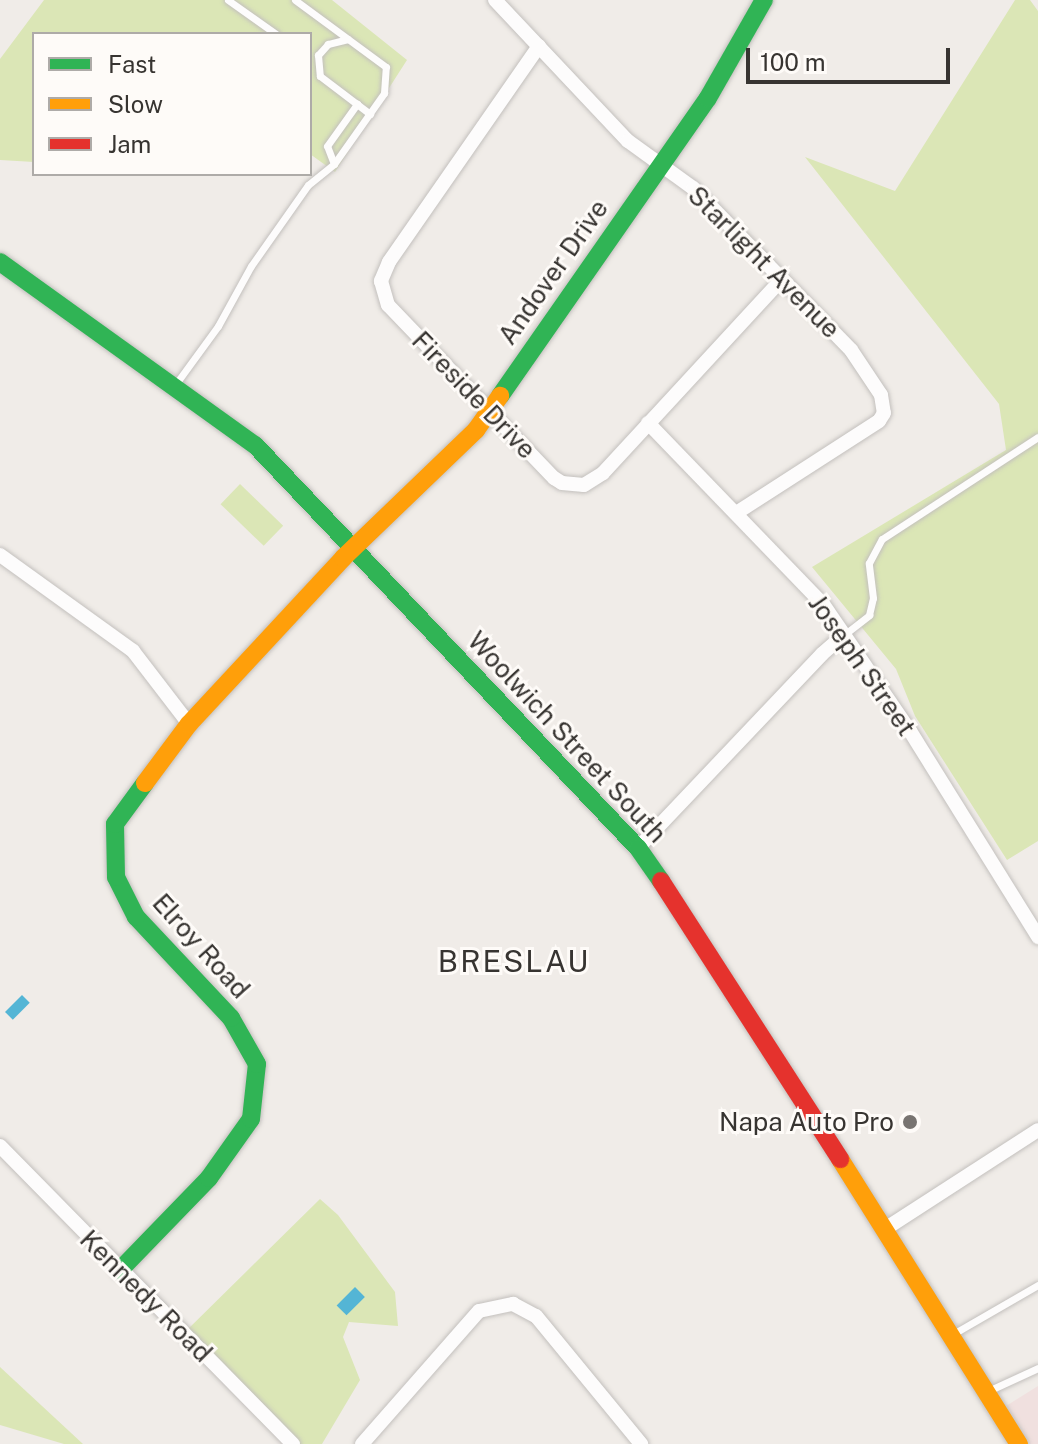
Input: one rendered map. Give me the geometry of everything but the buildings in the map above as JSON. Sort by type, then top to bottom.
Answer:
[{"type":"street","name":"Starlight Avenue","points":[[495,0],[628,141],[693,188],[782,279],[851,350],[881,395],[884,413],[870,428],[736,513]]},
{"type":"street","name":"Andover Drive","points":[[353,549],[450,458],[488,411],[708,98],[764,0]]},
{"type":"street","name":"Fireside Drive","points":[[539,46],[389,262],[381,281],[388,305],[554,478],[574,486],[584,485],[603,473],[782,279]]},
{"type":"street","name":"Woolwich Street South","points":[[0,262],[255,445],[638,848],[694,928],[1019,1444]]},
{"type":"street","name":"Joseph Street","points":[[648,423],[823,604],[1038,937]]},
{"type":"street","name":"Elroy Road","points":[[120,1270],[209,1178],[251,1119],[257,1064],[231,1018],[136,917],[116,877],[115,824],[189,724],[353,549]]},
{"type":"street","points":[[0,555],[133,651],[189,724]]},
{"type":"street","points":[[638,848],[822,654],[845,634]]},
{"type":"street","points":[[885,1229],[1038,1130]]},
{"type":"street","name":"Kennedy Road","points":[[0,1146],[293,1444]]},
{"type":"street","points":[[362,1444],[479,1311],[513,1304],[536,1316],[641,1444]]},
{"type":"lane","points":[[228,0],[273,32]]},
{"type":"lane","points":[[174,386],[218,326],[251,266],[308,185],[334,164],[384,93],[386,67],[295,0]]},
{"type":"lane","points":[[348,39],[328,44],[314,60],[320,76],[370,114]]},
{"type":"lane","points":[[334,164],[327,146],[357,104]]},
{"type":"lane","points":[[845,634],[869,615],[873,598],[869,563],[882,539],[1038,437]]},
{"type":"lane","points":[[951,1335],[1038,1285]]},
{"type":"lane","points":[[986,1392],[1038,1368]]},
{"type":"shaded area","points":[[1038,1386],[1038,1444],[1030,1444],[1006,1406]]},
{"type":"green space","points":[[44,0],[332,0],[407,60],[335,172],[312,155],[312,32],[32,32],[32,162],[0,160],[0,59]]},
{"type":"green space","points":[[1015,0],[1030,0],[1038,11],[1038,841],[1007,860],[915,716],[896,669],[812,567],[1006,450],[999,404],[805,157],[895,191]]},
{"type":"green space","points":[[240,484],[283,526],[264,546],[221,504]]},
{"type":"green space","points":[[320,1199],[338,1215],[395,1292],[398,1326],[349,1322],[343,1337],[360,1380],[322,1444],[300,1444],[262,1423],[184,1333]]},
{"type":"green space","points":[[0,1367],[83,1444],[64,1444],[0,1425]]},
{"type":"water","points":[[22,995],[30,1003],[13,1020],[5,1012]]},
{"type":"water","points":[[355,1287],[365,1297],[347,1315],[337,1305]]},
{"type":"traffic: fast","points":[[500,396],[708,98],[764,0]]},
{"type":"traffic: fast","points":[[0,262],[255,445],[638,848],[661,881]]},
{"type":"traffic: fast","points":[[120,1270],[209,1178],[251,1119],[257,1064],[231,1018],[136,917],[116,877],[115,824],[145,783]]},
{"type":"traffic: slow","points":[[145,783],[189,724],[343,558],[476,430],[500,396]]},
{"type":"traffic: slow","points":[[840,1159],[1019,1444]]},
{"type":"traffic: jam","points":[[661,881],[840,1159]]},
{"type":"place","name":"Napa Auto Pro","points":[[910,1122]]},
{"type":"district","name":"BRESLAU","points":[[514,961]]}]
